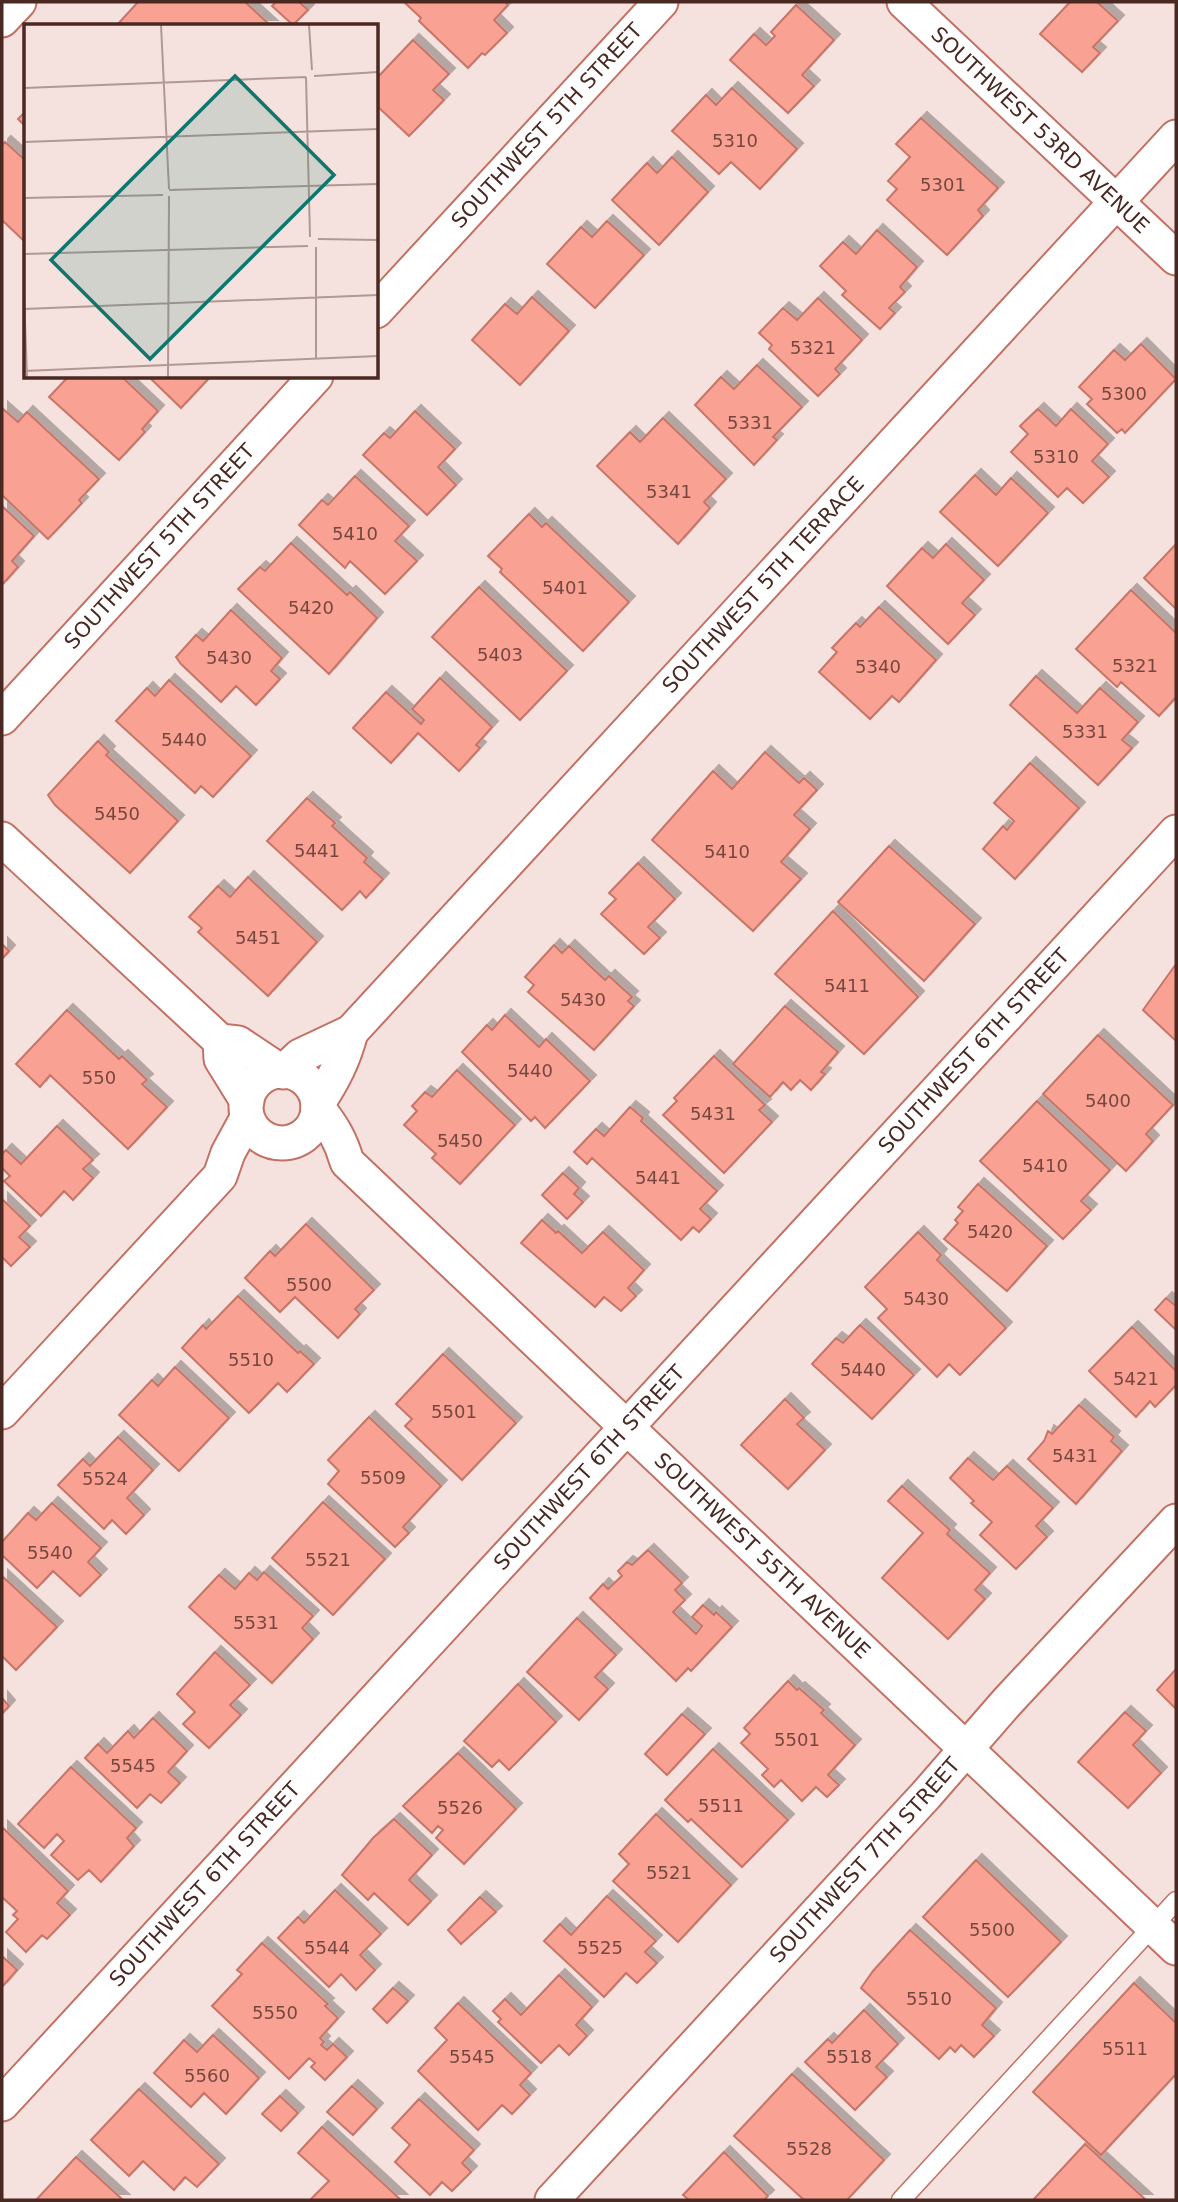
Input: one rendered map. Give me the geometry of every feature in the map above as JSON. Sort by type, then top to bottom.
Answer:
[{"type":"street","points":[[2,20],[19,2]]},
{"type":"street","name":"SOUTHWEST 5TH STREET","points":[[378,309],[661,2]]},
{"type":"street","name":"SOUTHWEST 53RD AVENUE","points":[[904,2],[1176,258]]},
{"type":"street","name":"SOUTHWEST 5TH TERRACE","points":[[220,1176],[258,1081],[268,1074],[282,1071],[300,1056],[351,1032],[1176,137]]},
{"type":"street","name":"SOUTHWEST 5TH STREET","points":[[2,718],[314,378]]},
{"type":"street","name":"SOUTHWEST 6TH STREET","points":[[2,2104],[1176,832]]},
{"type":"street","points":[[2,839],[220,1041],[238,1043],[282,1071],[302,1078],[310,1084],[318,1106]]},
{"type":"street","name":"SOUTHWEST 5TH TERRACE","points":[[2,1412],[220,1176],[309,1131],[316,1120],[318,1106],[344,1059],[351,1032]]},
{"type":"street","points":[[220,1041],[221,1059],[247,1109],[252,1128],[259,1135],[324,1161],[347,1162]]},
{"type":"street","name":"SOUTHWEST 55TH AVENUE","points":[[318,1106],[335,1130],[347,1162],[1165,1937]]},
{"type":"street","name":"SOUTHWEST 7TH STREET","points":[[552,2200],[1176,1521]]},
{"type":"lane","points":[[901,2200],[1165,1937],[1176,1901]]},
{"type":"building","points":[[138,2],[245,2],[269,24],[118,24]]},
{"type":"building","points":[[276,2],[299,2],[308,10],[292,24],[272,6]]},
{"type":"building","points":[[404,2],[505,2],[508,5],[494,20],[507,33],[468,68],[419,21],[421,18]]},
{"type":"building","points":[[1070,2],[1097,2],[1118,21],[1093,47],[1100,53],[1082,72],[1040,34]]},
{"type":"building","points":[[796,5],[834,40],[802,75],[814,86],[788,113],[730,60],[754,34],[766,45],[775,36],[771,32]]},
{"type":"building","points":[[413,40],[449,74],[433,90],[444,100],[409,136],[378,107],[378,77]]},
{"type":"building","points":[[732,88],[797,149],[760,189],[731,162],[719,174],[672,131],[706,95],[716,105]]},
{"type":"building","points":[[24,113],[24,125],[18,119]]},
{"type":"building","points":[[921,118],[998,188],[978,210],[983,216],[947,255],[887,200],[897,189],[888,181],[910,157],[896,144]]},
{"type":"building","points":[[5,142],[24,159],[24,241],[2,220],[2,145]]},
{"type":"building","points":[[672,157],[708,192],[659,245],[612,200],[647,163],[657,173]]},
{"type":"building","points":[[607,221],[644,255],[595,308],[547,264],[581,227],[592,237]]},
{"type":"building","points":[[877,230],[917,267],[900,287],[905,292],[889,308],[895,313],[880,329],[842,295],[846,291],[820,266],[843,242],[856,254]]},
{"type":"building","points":[[532,297],[569,331],[520,385],[472,340],[505,304],[517,314]]},
{"type":"building","points":[[818,298],[862,340],[835,369],[840,374],[818,396],[769,349],[772,345],[759,333],[783,308],[797,320]]},
{"type":"building","points":[[1141,344],[1176,379],[1125,433],[1122,429],[1117,433],[1087,404],[1092,399],[1079,387],[1114,350],[1125,360]]},
{"type":"building","points":[[757,365],[802,407],[773,437],[777,440],[754,465],[695,405],[721,377],[734,389]]},
{"type":"building","points":[[67,378],[123,378],[158,411],[142,429],[145,432],[119,460],[49,397]]},
{"type":"building","points":[[150,378],[209,378],[181,408]]},
{"type":"building","points":[[2,408],[18,422],[27,412],[99,479],[79,500],[82,503],[48,539],[2,495]]},
{"type":"building","points":[[1038,409],[1056,426],[1071,409],[1108,444],[1092,461],[1109,477],[1083,503],[1067,488],[1058,497],[1011,452],[1028,434],[1020,426]]},
{"type":"building","points":[[415,411],[455,449],[438,467],[456,485],[427,515],[363,455],[384,433],[390,438]]},
{"type":"building","points":[[663,418],[726,479],[704,502],[710,508],[678,544],[597,466],[630,432],[640,442]]},
{"type":"building","points":[[975,475],[996,495],[1011,478],[1048,513],[998,566],[940,512]]},
{"type":"building","points":[[355,476],[409,526],[395,541],[417,561],[385,594],[350,561],[345,568],[299,525],[322,500],[328,505]]},
{"type":"building","points":[[2,506],[34,536],[12,561],[18,567],[2,585]]},
{"type":"building","points":[[529,514],[542,527],[546,523],[629,602],[583,651],[500,572],[502,569],[488,556]]},
{"type":"building","points":[[291,543],[347,595],[350,592],[377,618],[329,674],[238,589],[260,567],[265,571]]},
{"type":"building","points":[[946,544],[984,580],[962,603],[975,615],[948,644],[887,586],[922,548],[933,558]]},
{"type":"building","points":[[1176,544],[1176,609],[1144,578]]},
{"type":"building","points":[[479,587],[567,671],[520,720],[432,637]]},
{"type":"building","points":[[1131,590],[1176,633],[1176,697],[1159,716],[1121,682],[1117,687],[1076,649]]},
{"type":"building","points":[[879,607],[936,660],[899,702],[892,696],[870,719],[819,672],[837,652],[832,648],[856,623],[860,627]]},
{"type":"building","points":[[231,610],[282,658],[271,671],[280,679],[256,705],[236,686],[221,702],[176,657],[196,635],[203,641]]},
{"type":"building","points":[[1036,676],[1077,713],[1100,688],[1138,722],[1122,740],[1132,748],[1098,785],[1010,705]]},
{"type":"building","points":[[440,678],[492,727],[476,745],[480,748],[459,771],[418,733],[391,763],[353,728],[386,692],[421,724],[424,720],[412,709]]},
{"type":"building","points":[[169,680],[251,756],[213,797],[201,786],[195,793],[116,721],[147,688],[155,696]]},
{"type":"building","points":[[98,741],[109,752],[106,755],[178,821],[130,873],[55,805],[48,795]]},
{"type":"building","points":[[765,752],[799,783],[804,778],[817,790],[794,815],[810,829],[781,862],[801,879],[753,931],[652,840],[713,771],[732,789]]},
{"type":"building","points":[[1030,763],[1079,808],[1015,879],[983,849],[1003,826],[1007,830],[1014,821],[994,803]]},
{"type":"building","points":[[307,798],[335,823],[332,826],[367,858],[364,862],[383,879],[366,898],[360,891],[342,910],[267,841]]},
{"type":"building","points":[[889,846],[975,924],[924,981],[838,902]]},
{"type":"building","points":[[638,863],[675,899],[648,927],[660,938],[644,954],[601,914],[616,899],[609,893]]},
{"type":"building","points":[[248,877],[317,942],[268,996],[198,932],[202,928],[189,917],[218,886],[230,897]]},
{"type":"building","points":[[833,911],[918,997],[864,1054],[775,974]]},
{"type":"building","points":[[2,944],[9,951],[2,959]]},
{"type":"building","points":[[554,945],[562,953],[569,946],[605,980],[609,976],[632,997],[628,1001],[634,1006],[594,1050],[528,992],[534,985],[525,977]]},
{"type":"building","points":[[1176,964],[1176,1041],[1143,1010]]},
{"type":"building","points":[[785,1006],[838,1052],[821,1072],[825,1074],[811,1090],[800,1080],[791,1090],[783,1082],[770,1097],[733,1064]]},
{"type":"building","points":[[67,1010],[119,1059],[122,1056],[147,1080],[142,1084],[167,1107],[128,1149],[50,1075],[40,1087],[16,1064]]},
{"type":"building","points":[[505,1015],[539,1047],[546,1039],[590,1081],[545,1128],[535,1117],[531,1121],[462,1052],[487,1025],[492,1030]]},
{"type":"building","points":[[1098,1035],[1173,1105],[1146,1134],[1153,1141],[1126,1171],[1043,1094]]},
{"type":"building","points":[[714,1056],[765,1105],[759,1110],[772,1122],[724,1173],[663,1115],[677,1101],[674,1098]]},
{"type":"building","points":[[457,1070],[515,1125],[460,1184],[432,1158],[436,1154],[404,1125],[417,1111],[412,1106],[425,1092],[432,1097]]},
{"type":"building","points":[[1037,1101],[1110,1170],[1081,1201],[1091,1210],[1063,1239],[980,1161]]},
{"type":"building","points":[[630,1107],[643,1118],[641,1121],[717,1191],[700,1209],[711,1219],[699,1232],[693,1227],[681,1240],[592,1158],[587,1164],[574,1152],[596,1129],[604,1136]]},
{"type":"building","points":[[57,1126],[93,1160],[83,1169],[93,1178],[73,1200],[64,1191],[41,1216],[4,1181],[10,1176],[2,1168],[2,1154],[6,1150],[21,1164]]},
{"type":"building","points":[[563,1173],[579,1188],[574,1194],[583,1202],[567,1219],[542,1195]]},
{"type":"building","points":[[978,1184],[1047,1246],[1007,1291],[944,1239],[958,1223],[955,1220],[963,1211],[958,1207]]},
{"type":"building","points":[[2,1199],[30,1226],[19,1237],[30,1247],[11,1266],[2,1257]]},
{"type":"building","points":[[542,1220],[582,1253],[603,1232],[644,1270],[628,1288],[636,1296],[621,1311],[604,1297],[595,1307],[521,1243]]},
{"type":"building","points":[[306,1224],[374,1290],[355,1309],[360,1314],[338,1338],[295,1297],[280,1312],[245,1278],[270,1251],[275,1256]]},
{"type":"building","points":[[918,1232],[941,1255],[937,1260],[1006,1328],[960,1375],[949,1364],[937,1377],[878,1318],[887,1309],[865,1287]]},
{"type":"building","points":[[238,1296],[298,1353],[300,1351],[314,1364],[287,1392],[278,1383],[249,1413],[182,1348],[203,1325],[206,1329]]},
{"type":"building","points":[[1166,1298],[1176,1306],[1176,1330],[1155,1310]]},
{"type":"building","points":[[860,1325],[914,1375],[872,1419],[812,1364],[836,1338],[843,1343]]},
{"type":"building","points":[[1132,1327],[1176,1371],[1176,1385],[1155,1407],[1150,1401],[1136,1417],[1089,1371]]},
{"type":"building","points":[[443,1354],[516,1423],[462,1480],[405,1426],[412,1419],[396,1404]]},
{"type":"building","points":[[175,1367],[229,1418],[179,1471],[119,1415],[152,1380],[158,1386]]},
{"type":"building","points":[[785,1399],[804,1418],[797,1424],[825,1450],[788,1489],[741,1445]]},
{"type":"building","points":[[1079,1405],[1114,1437],[1111,1441],[1122,1451],[1076,1504],[1028,1459],[1044,1441],[1048,1431],[1052,1434]]},
{"type":"building","points":[[369,1417],[441,1486],[403,1527],[409,1533],[395,1547],[328,1484],[339,1471],[328,1460]]},
{"type":"building","points":[[118,1437],[153,1470],[127,1498],[144,1515],[126,1534],[112,1520],[104,1529],[58,1485],[83,1459],[90,1466]]},
{"type":"building","points":[[968,1458],[993,1480],[1007,1466],[1053,1508],[1036,1526],[1047,1537],[1016,1569],[980,1535],[992,1522],[950,1478]]},
{"type":"building","points":[[902,1486],[950,1530],[947,1534],[990,1573],[975,1590],[985,1599],[948,1639],[882,1578],[923,1533],[888,1501]]},
{"type":"building","points":[[323,1502],[385,1559],[333,1615],[272,1558]]},
{"type":"building","points":[[52,1503],[101,1548],[88,1562],[101,1575],[80,1596],[53,1571],[37,1588],[2,1555],[2,1542],[28,1513],[36,1520]]},
{"type":"building","points":[[648,1550],[682,1583],[675,1590],[685,1600],[673,1612],[696,1634],[702,1626],[692,1617],[703,1605],[714,1615],[716,1612],[732,1627],[691,1671],[688,1668],[676,1681],[590,1598],[603,1584],[608,1589],[622,1576],[618,1571],[627,1562],[632,1565]]},
{"type":"building","points":[[264,1572],[313,1616],[302,1628],[313,1639],[272,1683],[189,1607],[219,1575],[235,1589],[249,1573],[257,1580]]},
{"type":"building","points":[[2,1576],[57,1627],[16,1670],[2,1656]]},
{"type":"building","points":[[577,1618],[616,1655],[595,1677],[608,1689],[579,1720],[527,1672]]},
{"type":"building","points":[[215,1652],[250,1685],[230,1705],[241,1715],[209,1748],[183,1724],[195,1712],[177,1694]]},
{"type":"building","points":[[1176,1669],[1176,1709],[1157,1690]]},
{"type":"building","points":[[788,1681],[824,1710],[821,1713],[855,1745],[828,1775],[839,1785],[827,1797],[816,1787],[802,1801],[781,1780],[774,1787],[762,1775],[768,1769],[741,1743],[750,1734],[744,1728]]},
{"type":"building","points":[[518,1684],[556,1722],[509,1770],[499,1760],[492,1767],[464,1741]]},
{"type":"building","points":[[2,1698],[9,1706],[2,1714]]},
{"type":"building","points":[[1125,1712],[1146,1731],[1133,1745],[1161,1773],[1128,1808],[1078,1762]]},
{"type":"building","points":[[682,1714],[705,1734],[667,1775],[645,1754]]},
{"type":"building","points":[[153,1718],[187,1751],[168,1772],[180,1783],[161,1803],[150,1794],[137,1808],[85,1758],[98,1744],[107,1753],[128,1731],[134,1738]]},
{"type":"building","points":[[713,1749],[788,1820],[742,1867],[691,1819],[688,1822],[665,1800]]},
{"type":"building","points":[[458,1753],[516,1809],[464,1864],[436,1838],[443,1830],[438,1826],[432,1833],[403,1806]]},
{"type":"building","points":[[71,1767],[136,1828],[127,1838],[134,1846],[101,1882],[89,1870],[78,1880],[51,1855],[64,1841],[57,1834],[44,1848],[18,1824]]},
{"type":"building","points":[[656,1814],[731,1885],[678,1942],[613,1881],[629,1864],[619,1854]]},
{"type":"building","points":[[394,1819],[432,1855],[409,1880],[431,1901],[408,1925],[374,1893],[368,1900],[342,1875],[373,1838]]},
{"type":"building","points":[[2,1827],[68,1891],[57,1903],[70,1915],[47,1939],[42,1935],[26,1952],[6,1932],[18,1919],[13,1915],[17,1911],[2,1897]]},
{"type":"building","points":[[976,1860],[1061,1942],[1008,1997],[923,1917]]},
{"type":"building","points":[[335,1890],[381,1934],[360,1955],[375,1970],[356,1990],[341,1974],[329,1987],[278,1938],[298,1917],[304,1923]]},
{"type":"building","points":[[607,1896],[656,1941],[645,1952],[657,1963],[637,1983],[626,1973],[604,1997],[544,1941],[560,1924],[571,1935]]},
{"type":"building","points":[[480,1897],[496,1912],[461,1944],[448,1930]]},
{"type":"building","points":[[910,1930],[996,2008],[982,2025],[994,2036],[974,2057],[961,2045],[955,2052],[950,2047],[939,2059],[861,1988]]},
{"type":"building","points":[[262,1943],[328,2004],[325,2006],[338,2018],[320,2038],[324,2042],[321,2045],[327,2050],[333,2044],[347,2057],[325,2080],[311,2067],[315,2063],[309,2058],[289,2079],[212,2006],[242,1974],[237,1970]]},
{"type":"building","points":[[2,1956],[17,1970],[2,1987]]},
{"type":"building","points":[[559,1975],[592,2007],[576,2025],[587,2036],[569,2055],[559,2045],[541,2063],[498,2022],[501,2019],[493,2011],[505,1999],[521,2015]]},
{"type":"building","points":[[1134,1983],[1176,2023],[1176,2074],[1101,2155],[1033,2092]]},
{"type":"building","points":[[393,1988],[408,2001],[387,2023],[373,2009]]},
{"type":"building","points":[[458,2003],[531,2073],[520,2085],[530,2095],[512,2114],[502,2105],[478,2130],[418,2071],[447,2040],[435,2028]]},
{"type":"building","points":[[864,2010],[898,2044],[876,2067],[887,2077],[855,2110],[805,2062],[828,2039],[832,2043]]},
{"type":"building","points":[[213,2035],[259,2078],[226,2114],[204,2093],[191,2107],[154,2073],[184,2040],[197,2052]]},
{"type":"building","points":[[792,2074],[884,2160],[847,2200],[804,2200],[734,2136]]},
{"type":"building","points":[[352,2086],[377,2109],[353,2135],[327,2112]]},
{"type":"building","points":[[139,2089],[219,2164],[197,2187],[185,2177],[174,2190],[143,2161],[129,2176],[91,2140]]},
{"type":"building","points":[[280,2096],[298,2113],[281,2131],[262,2114]]},
{"type":"building","points":[[419,2099],[474,2150],[462,2163],[471,2172],[452,2191],[442,2182],[430,2195],[395,2162],[410,2145],[392,2128]]},
{"type":"building","points":[[322,2127],[401,2200],[310,2200],[329,2181],[298,2153]]},
{"type":"building","points":[[1085,2144],[1146,2200],[1033,2200]]},
{"type":"building","points":[[724,2152],[768,2196],[764,2200],[689,2200],[683,2195]]},
{"type":"building","points":[[76,2157],[123,2200],[36,2200]]}]
